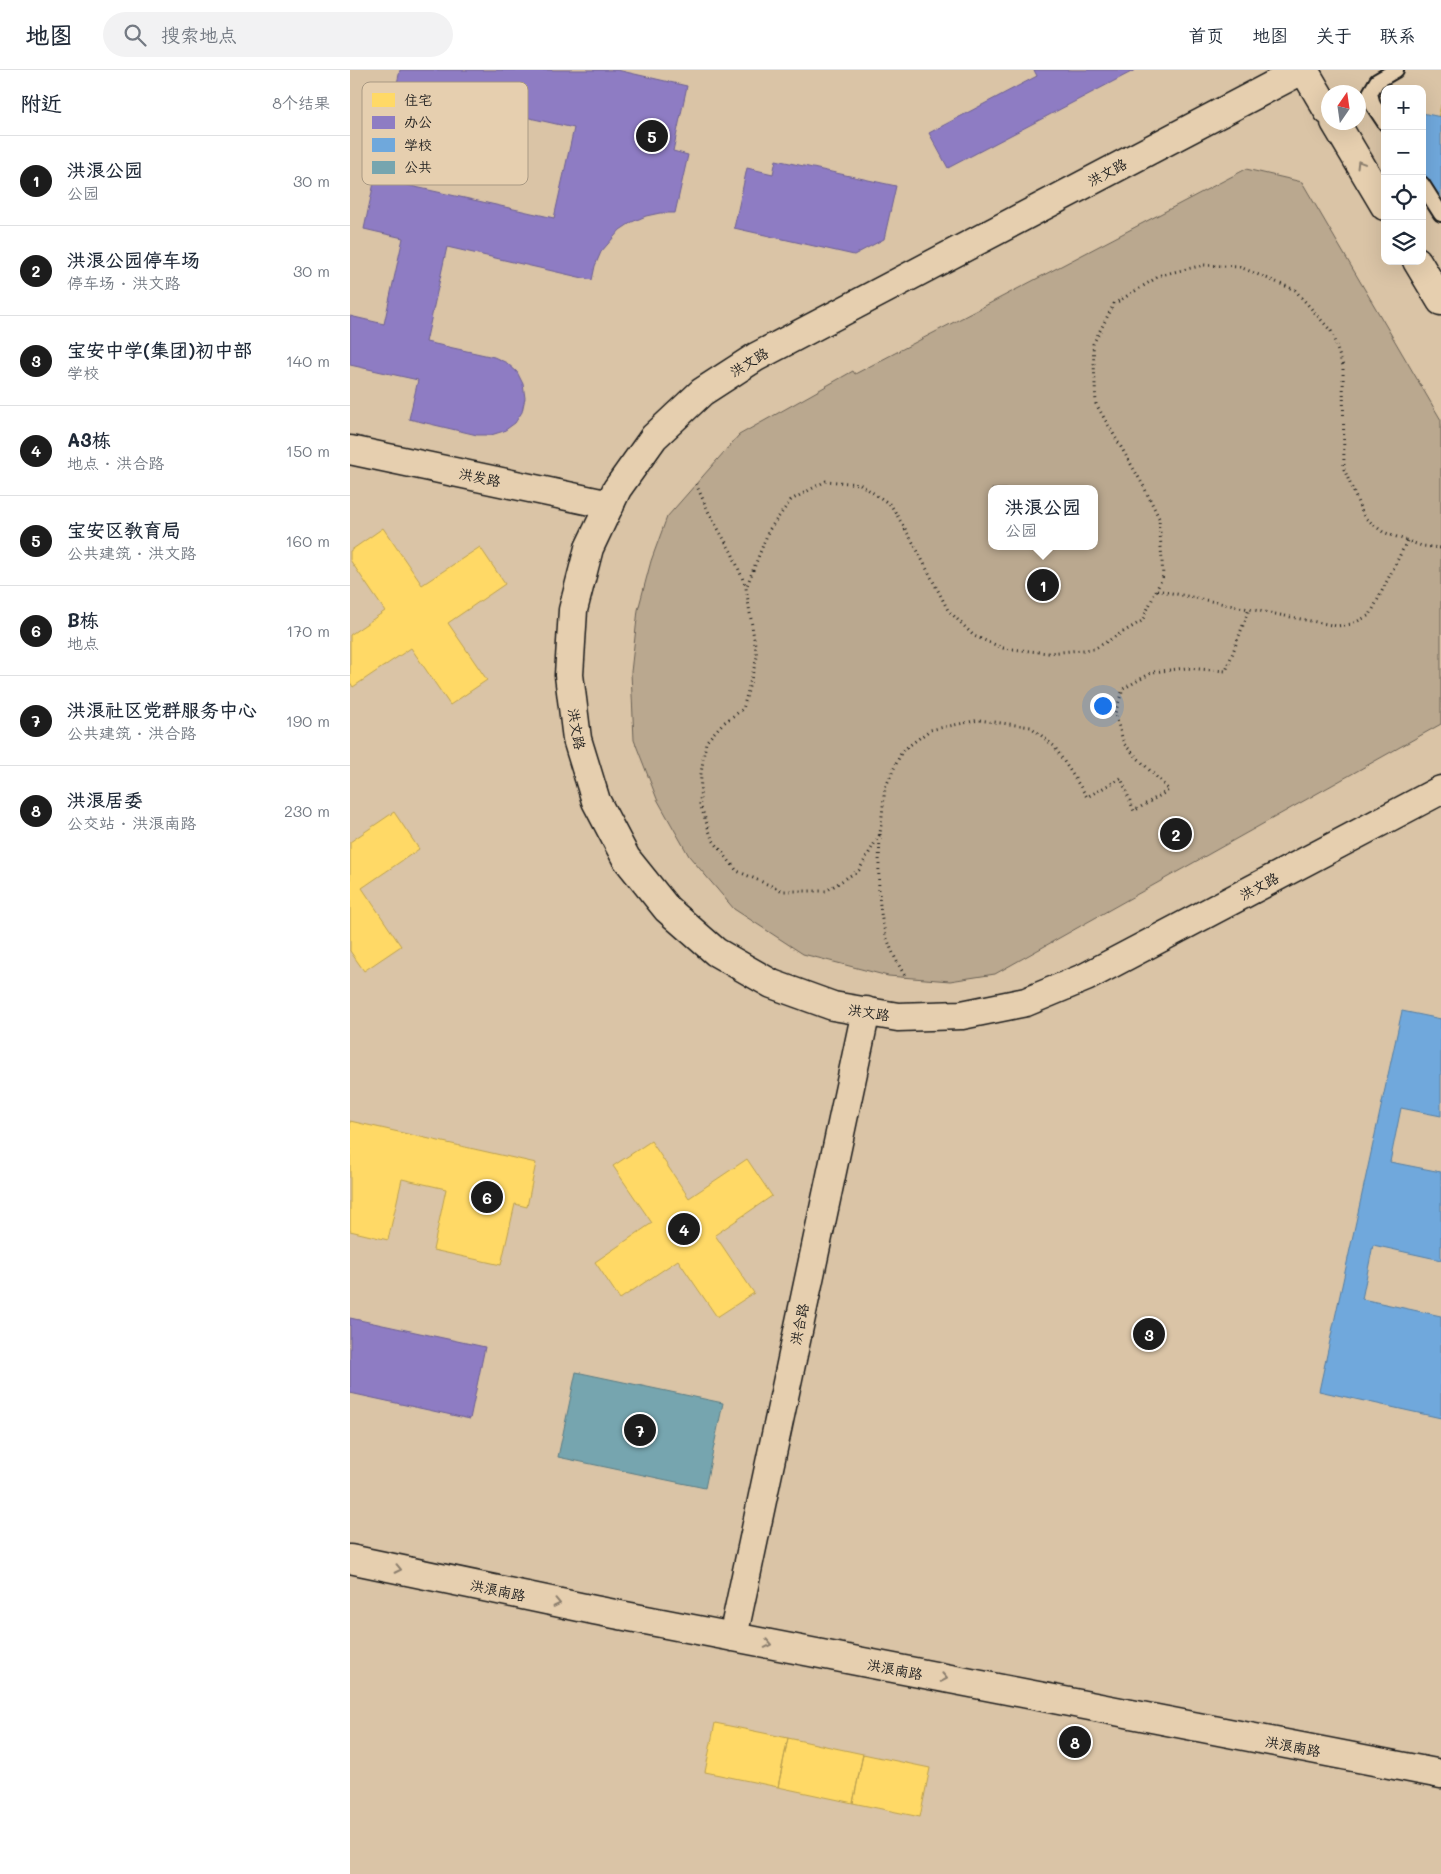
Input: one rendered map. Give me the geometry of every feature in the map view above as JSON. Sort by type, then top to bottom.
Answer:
[{"type":"street","points":[[1303,70],[1321,100]]},
{"type":"street","name":"洪文路","points":[[1303,70],[756,357],[702,392],[654,437],[617,489],[589,548],[573,610],[569,675],[576,740],[596,801],[626,858],[667,909],[716,952],[772,984],[834,1006],[898,1017],[962,1015],[1035,998],[1086,977],[1441,790]]},
{"type":"street","points":[[1340,130],[1381,199]]},
{"type":"street","points":[[1419,265],[1441,301]]},
{"type":"street","name":"洪发路","points":[[350,450],[610,505]]},
{"type":"street","name":"洪合路","points":[[733,1638],[866,1011]]},
{"type":"street","name":"洪浪南路","points":[[350,1559],[733,1638],[1441,1774]]},
{"type":"lane","points":[[1381,117],[1373,105],[1370,93],[1377,81],[1396,70]]},
{"type":"lane","points":[[1426,190],[1441,214]]},
{"type":"path","points":[[746,588],[769,530],[791,500],[826,481],[860,484],[891,505],[915,546],[948,610],[974,636],[1003,648],[1048,653],[1094,649],[1142,622],[1163,576],[1159,518],[1143,485],[1096,404],[1092,344],[1114,304],[1161,274],[1204,264],[1240,267],[1295,290],[1331,331],[1343,366],[1344,469],[1364,517],[1383,532],[1422,546],[1441,548]]},
{"type":"path","points":[[696,484],[709,513],[732,553],[746,588],[757,657],[743,709],[722,724],[706,742],[701,773],[700,804],[712,838],[737,871],[783,891],[826,891],[859,870],[880,834]]},
{"type":"path","points":[[1156,590],[1337,626],[1352,624],[1370,615],[1407,541]]},
{"type":"path","points":[[906,978],[889,946],[882,922],[879,895],[880,834],[885,788],[902,751],[930,730],[979,720],[1031,727],[1054,746],[1086,797],[1120,778],[1134,811],[1169,790],[1124,744],[1115,713],[1123,689],[1153,672],[1186,668],[1226,671],[1249,609]]},
{"type":"shaded area","points":[[1246,169],[1302,182],[1441,420],[1441,724],[995,974],[950,981],[888,976],[803,954],[734,909],[689,856],[657,799],[634,740],[631,672],[638,610],[651,561],[667,517],[739,435],[853,371],[855,374]]},
{"type":"building: 住宅","points":[[1441,105],[1441,135],[1434,134]]},
{"type":"building: 住宅","points":[[383,528],[422,585],[480,547],[505,584],[448,623],[487,680],[450,705],[411,648],[353,687],[350,682],[350,635],[385,611],[350,560],[350,551]]},
{"type":"building: 住宅","points":[[394,812],[419,849],[362,888],[401,946],[364,971],[350,951],[350,842]]},
{"type":"building: 住宅","points":[[350,1121],[536,1163],[527,1207],[515,1204],[501,1265],[433,1250],[446,1189],[402,1179],[388,1240],[350,1231]]},
{"type":"building: 住宅","points":[[651,1141],[689,1198],[747,1159],[772,1196],[715,1235],[754,1293],[717,1317],[678,1260],[620,1299],[595,1262],[652,1223],[613,1166]]},
{"type":"building: 住宅","points":[[715,1723],[788,1738],[778,1787],[705,1772]]},
{"type":"building: 住宅","points":[[788,1738],[863,1754],[853,1803],[778,1787]]},
{"type":"building: 住宅","points":[[863,1754],[930,1768],[920,1817],[853,1803]]},
{"type":"building: 办公","points":[[400,70],[617,70],[687,86],[673,151],[688,155],[675,213],[660,213],[646,216],[620,230],[601,252],[592,280],[447,247],[426,342],[494,357],[507,363],[517,372],[523,384],[525,398],[522,412],[515,423],[504,431],[491,435],[477,435],[409,419],[418,380],[350,365],[350,316],[384,324],[403,238],[364,229],[373,185],[406,185],[554,218],[574,128],[528,118],[528,82],[397,82]]},
{"type":"building: 办公","points":[[1034,70],[1135,70],[948,168],[929,133],[1037,76]]},
{"type":"building: 办公","points":[[776,160],[896,186],[884,239],[854,255],[734,228],[747,168],[773,174]]},
{"type":"building: 办公","points":[[350,1318],[485,1347],[470,1419],[350,1393]]},
{"type":"building: 学校","points":[[1426,114],[1441,117],[1441,200],[1426,176]]},
{"type":"building: 学校","points":[[1402,1011],[1441,1019],[1441,1116],[1401,1108],[1390,1162],[1441,1172],[1441,1260],[1373,1245],[1362,1299],[1441,1316],[1441,1418],[1319,1391]]},
{"type":"building: 公共","points":[[576,1372],[723,1403],[705,1488],[558,1457]]},
{"type":"place","name":"宝安区教育局","points":[[652,136]]},
{"type":"place","name":"洪浪公园","points":[[1043,585]]},
{"type":"place","name":"洪浪公园停车场","points":[[1176,834]]},
{"type":"place","name":"B栋","points":[[487,1197]]},
{"type":"place","name":"A3栋","points":[[684,1229]]},
{"type":"place","name":"宝安中学(集团)初中部","points":[[1149,1334]]},
{"type":"place","name":"洪浪社区党群服务中心","points":[[640,1430]]},
{"type":"place","name":"洪浪居委","points":[[1075,1742]]}]
